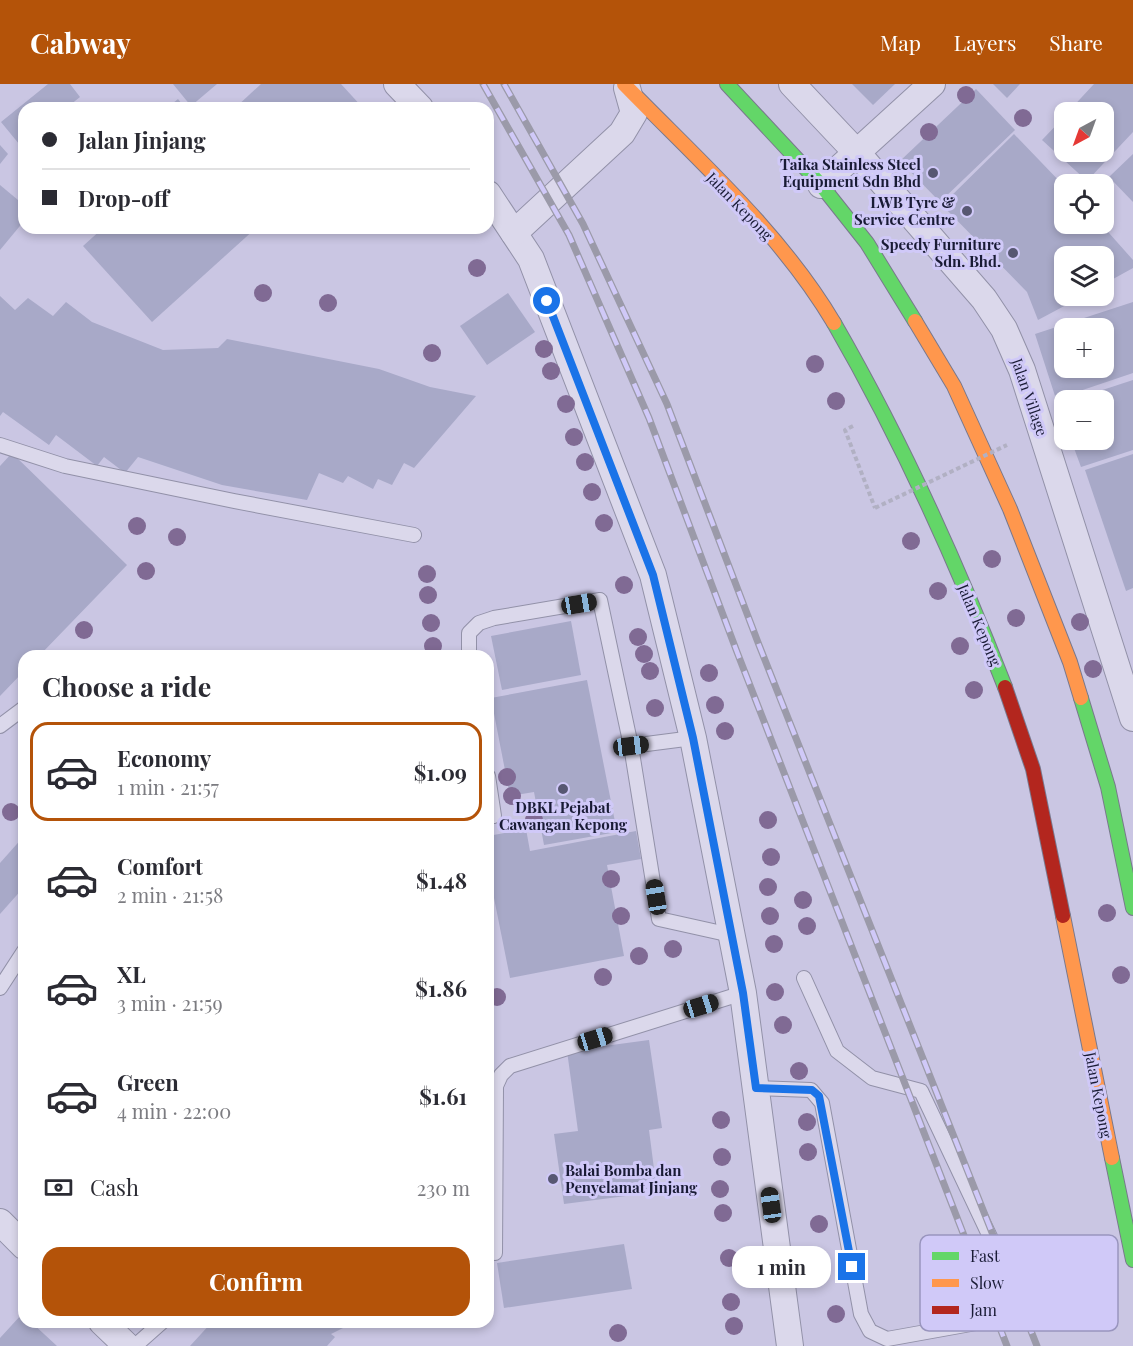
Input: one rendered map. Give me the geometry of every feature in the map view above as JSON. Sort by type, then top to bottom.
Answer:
[{"type":"main road","points":[[726,84],[821,185],[867,243],[954,386],[1010,509],[1070,662],[1108,787],[1133,908]]},
{"type":"main road","name":"Jalan Kepong","points":[[626,86],[784,252],[823,306],[880,407],[942,534],[1012,702],[1033,769],[1133,1260]]},
{"type":"street","points":[[397,84],[414,102]]},
{"type":"street","points":[[792,84],[858,154]]},
{"type":"street","points":[[821,185],[858,154],[932,84]]},
{"type":"street","points":[[514,233],[621,133],[633,113],[626,86]]},
{"type":"street","name":"Jalan Village","points":[[858,154],[984,299],[1004,329],[1022,370],[1133,718]]},
{"type":"street","points":[[494,203],[531,259],[653,575],[693,738],[743,993],[790,1346]]},
{"type":"street","points":[[108,1328],[127,1346]]},
{"type":"lane","points":[[0,445],[65,466],[414,535]]},
{"type":"lane","points":[[469,650],[469,633],[479,623],[494,618],[600,600],[631,746],[659,919],[731,935]]},
{"type":"lane","points":[[0,726],[18,712]]},
{"type":"lane","points":[[631,746],[693,738]]},
{"type":"lane","points":[[0,988],[18,960]]},
{"type":"lane","points":[[804,978],[837,1051],[872,1078],[921,1091],[989,1235]]},
{"type":"lane","points":[[495,1253],[496,1086],[501,1075],[510,1066],[743,993]]},
{"type":"lane","points":[[756,1088],[812,1090],[822,1103],[861,1314],[870,1330],[886,1339],[931,1331]]},
{"type":"lane","points":[[135,1346],[155,1328]]},
{"type":"path","points":[[854,425],[845,430],[875,508],[1007,445]]},
{"type":"building","points":[[48,84],[70,84],[80,97],[74,102],[26,102]]},
{"type":"building","points":[[173,84],[217,84],[196,102],[188,102]]},
{"type":"building","points":[[261,84],[341,84],[358,102],[242,102]]},
{"type":"building","points":[[852,84],[895,84],[873,105]]},
{"type":"building","points":[[993,84],[1020,84],[1007,98]]},
{"type":"building","points":[[1094,84],[1133,84],[1133,132],[1114,152],[1114,102],[1077,102]]},
{"type":"building","points":[[976,89],[1015,130],[940,202],[900,161]]},
{"type":"building","points":[[18,108],[18,143],[1,122]]},
{"type":"building","points":[[1054,127],[1054,151],[1042,140]]},
{"type":"building","points":[[1014,134],[1054,176],[1054,234],[1110,234],[1133,260],[1133,268],[1114,278],[1114,246],[1054,246],[1054,306],[1064,306],[1038,320],[1027,292],[942,205]]},
{"type":"building","points":[[0,145],[8,154],[0,164]]},
{"type":"building","points":[[1133,154],[1133,202],[1114,182],[1114,174],[1112,174]]},
{"type":"building","points":[[1066,162],[1105,162],[1094,174],[1079,174]]},
{"type":"building","points":[[0,185],[18,200],[18,228],[0,250]]},
{"type":"building","points":[[96,234],[249,234],[152,322],[83,246]]},
{"type":"building","points":[[508,293],[535,332],[487,365],[460,326]]},
{"type":"building","points":[[0,296],[15,310],[28,298],[53,316],[66,302],[92,322],[163,350],[218,348],[227,339],[379,369],[430,387],[476,396],[414,468],[404,463],[392,485],[378,479],[373,489],[348,476],[343,483],[319,473],[307,500],[222,485],[138,457],[125,473],[104,457],[97,466],[56,435],[49,445],[3,412],[0,416]]},
{"type":"building","points":[[1133,302],[1133,373],[1083,390],[1054,390],[1054,393],[1035,334],[1054,328],[1054,378],[1114,378],[1114,318],[1084,318]]},
{"type":"building","points":[[1133,380],[1133,450],[1081,467],[1075,450],[1114,450],[1114,390],[1102,390]]},
{"type":"building","points":[[12,453],[127,565],[45,650],[18,650],[18,677],[0,696],[0,466]]},
{"type":"building","points":[[1133,454],[1133,588],[1126,591],[1085,470]]},
{"type":"building","points":[[571,621],[581,675],[502,690],[491,636]]},
{"type":"building","points":[[587,680],[617,832],[544,845],[534,792],[510,796],[494,713],[494,697]]},
{"type":"building","points":[[526,829],[530,851],[636,831],[641,859],[607,865],[624,956],[510,978],[494,898],[494,835]]},
{"type":"building","points":[[18,843],[18,894],[0,914],[0,863]]},
{"type":"building","points":[[649,1040],[662,1128],[649,1130],[657,1192],[564,1204],[554,1134],[578,1131],[567,1051]]},
{"type":"building","points":[[624,1244],[632,1289],[504,1308],[497,1263]]},
{"type":"building","points":[[18,1318],[18,1328],[38,1328],[57,1346],[0,1346],[0,1338]]},
{"type":"building","points":[[206,1328],[343,1328],[331,1334],[335,1337],[327,1346],[190,1346]]},
{"type":"railway","points":[[483,84],[493,102]]},
{"type":"railway","points":[[504,84],[583,224],[667,404],[759,645],[993,1235]]},
{"type":"railway","points":[[494,103],[569,235],[649,418],[737,652],[964,1235]]},
{"type":"railway","points":[[1001,1331],[1007,1346]]},
{"type":"railway","points":[[1031,1331],[1037,1346]]},
{"type":"traffic: fast","points":[[727,84],[821,185],[867,243],[915,321]]},
{"type":"traffic: fast","points":[[834,323],[882,411],[927,502],[1005,687]]},
{"type":"traffic: fast","points":[[1081,698],[1108,787],[1133,908]]},
{"type":"traffic: fast","points":[[1112,1158],[1133,1260]]},
{"type":"traffic: slow","points":[[624,84],[763,227],[813,290],[834,323]]},
{"type":"traffic: slow","points":[[915,321],[954,386],[1010,509],[1070,662],[1081,698]]},
{"type":"traffic: slow","points":[[1063,916],[1112,1158]]},
{"type":"traffic: jam","points":[[1005,687],[1033,769],[1063,916]]},
{"type":"place","name":"Taika Stainless Steel Equipment Sdn Bhd","points":[[933,173]]},
{"type":"place","name":"LWB Tyre & Service Centre","points":[[967,211]]},
{"type":"place","name":"Speedy Furniture Sdn. Bhd.","points":[[1013,253]]},
{"type":"place","name":"DBKL Pejabat Cawangan Kepong","points":[[563,789]]},
{"type":"place","name":"Balai Bomba dan Penyelamat Jinjang","points":[[553,1179]]},
{"type":"route","points":[[547,301],[653,575],[693,738],[743,993],[756,1088],[812,1090],[819,1096],[852,1267]]}]
